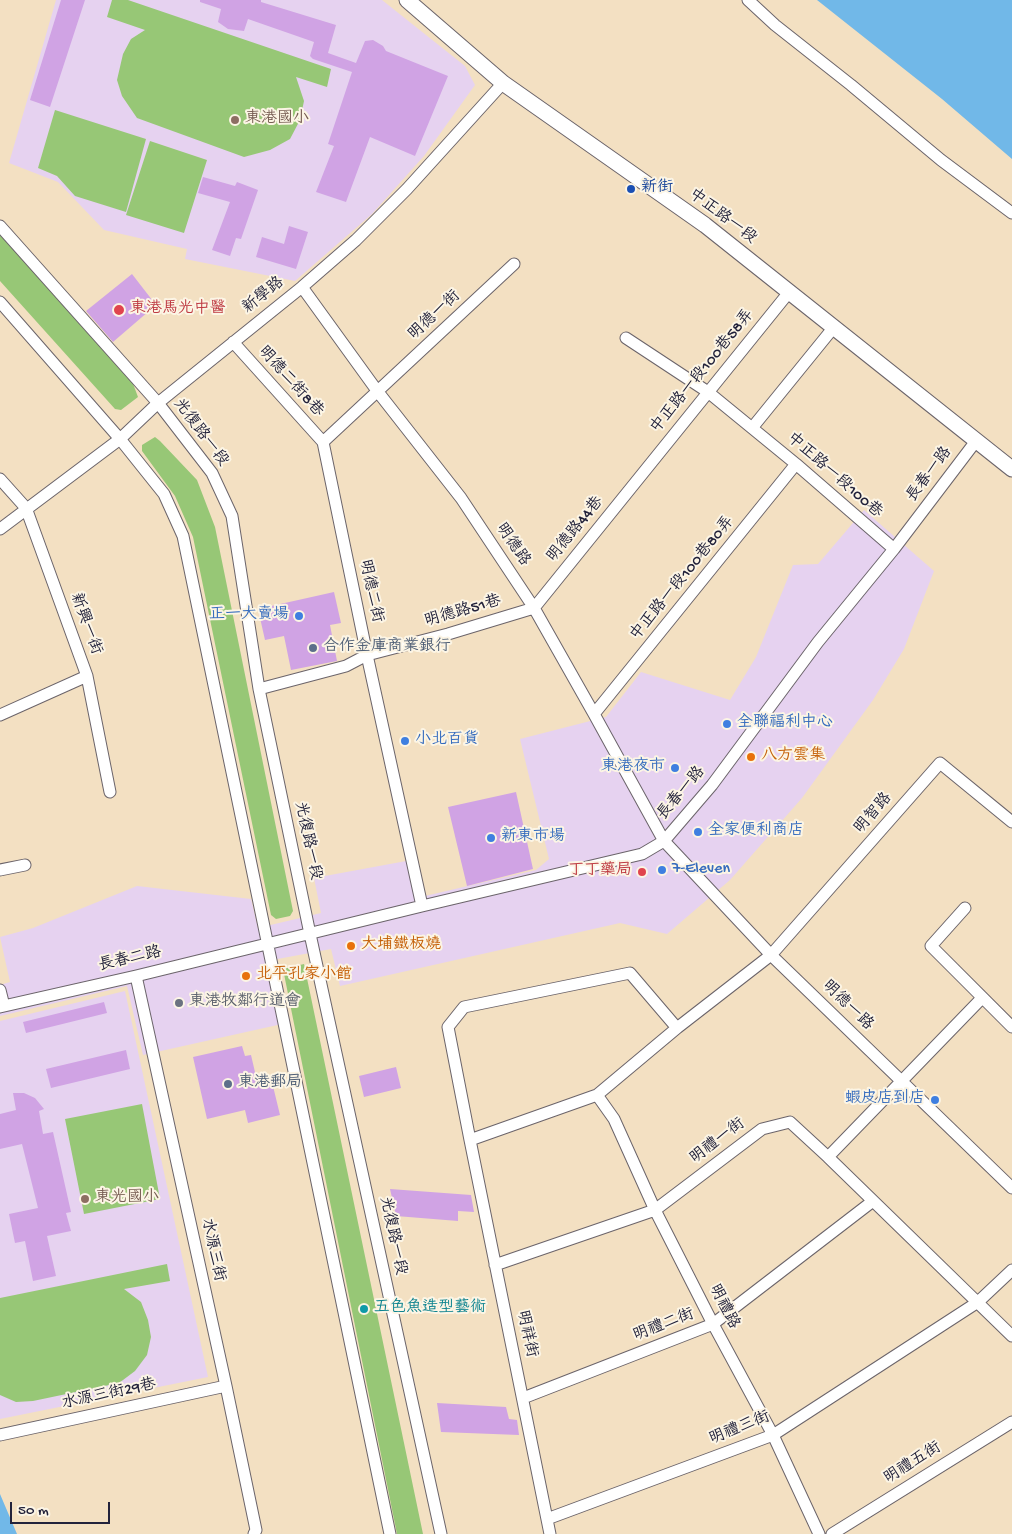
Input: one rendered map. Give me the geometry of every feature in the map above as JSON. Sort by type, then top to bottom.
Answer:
[{"type":"main road","name":"中正路一段","points":[[407,0],[503,83],[705,225],[1012,469]]},
{"type":"street","points":[[748,0],[775,25],[941,160],[1012,213]]},
{"type":"street","name":"新學路","points":[[0,529],[120,439],[158,404],[302,287],[356,240],[503,83]]},
{"type":"street","name":"光復路一段","points":[[0,226],[158,404],[212,473],[232,516],[259,689],[310,934],[441,1534]]},
{"type":"street","name":"明德一街","points":[[378,392],[514,264]]},
{"type":"street","name":"明德路","points":[[302,287],[378,392],[461,498],[534,608],[664,841]]},
{"type":"street","name":"中正路一段100巷58弄","points":[[642,473],[790,291]]},
{"type":"street","points":[[0,302],[120,439],[164,494],[183,536],[266,944],[390,1534]]},
{"type":"street","points":[[752,428],[834,327]]},
{"type":"street","name":"中正路一段100巷","points":[[626,338],[708,392],[796,464],[894,549]]},
{"type":"street","name":"明德二街8巷","points":[[233,342],[323,442]]},
{"type":"street","points":[[323,442],[378,392]]},
{"type":"street","name":"長春一路","points":[[266,944],[642,854],[664,841],[712,785],[818,642],[894,549],[976,441]]},
{"type":"street","name":"明德二街","points":[[323,442],[422,906]]},
{"type":"street","name":"中正路一段100巷80弄","points":[[594,714],[796,464]]},
{"type":"street","name":"明德路44巷","points":[[534,608],[642,473]]},
{"type":"street","name":"新興一街","points":[[0,479],[26,508],[87,676],[110,792]]},
{"type":"street","name":"明德路51巷","points":[[259,689],[346,666],[367,655],[448,634],[534,608]]},
{"type":"street","points":[[0,716],[87,676]]},
{"type":"street","name":"明智路","points":[[771,955],[940,763],[1012,822]]},
{"type":"street","name":"明德一路","points":[[664,841],[771,955],[1012,1188]]},
{"type":"street","points":[[0,870],[25,865]]},
{"type":"street","points":[[965,908],[931,946],[1012,1028]]},
{"type":"street","name":"長春二路","points":[[2,1007],[266,944]]},
{"type":"street","points":[[470,1140],[598,1095],[678,1028],[771,955]]},
{"type":"street","name":"明祥街","points":[[550,1534],[448,1027],[464,1007],[630,973],[678,1028]]},
{"type":"street","name":"水源三街","points":[[136,976],[226,1386],[255,1532]]},
{"type":"street","points":[[0,990],[2,1007]]},
{"type":"street","points":[[828,1157],[982,998]]},
{"type":"street","name":"明禮路","points":[[598,1095],[614,1118],[655,1210],[713,1324],[774,1435],[819,1534]]},
{"type":"street","name":"明禮一街","points":[[495,1265],[655,1210],[762,1129],[790,1122],[1012,1336]]},
{"type":"street","name":"明禮二街","points":[[522,1398],[713,1324],[872,1202]]},
{"type":"street","name":"明禮三街","points":[[547,1519],[774,1435],[978,1302],[1012,1270]]},
{"type":"street","name":"水源三街29巷","points":[[0,1435],[226,1386]]},
{"type":"street","name":"明禮五街","points":[[832,1534],[1012,1422]]},
{"type":"shaded area","name":"東港國小","points":[[56,0],[382,0],[465,66],[475,85],[424,156],[372,214],[295,281],[185,259],[187,249],[104,230],[58,182],[9,163]]},
{"type":"shaded area","name":"東港夜市","points":[[864,510],[934,571],[904,649],[873,700],[802,798],[730,880],[667,934],[620,923],[340,986],[331,949],[267,961],[282,1024],[143,1055],[127,986],[0,1016],[0,985],[10,982],[0,937],[33,928],[137,886],[251,899],[258,928],[321,913],[314,878],[417,859],[425,896],[536,870],[549,859],[520,739],[606,717],[641,672],[730,700],[756,657],[793,565],[818,564]]},
{"type":"shaded area","name":"東光國小","points":[[125,991],[208,1377],[0,1419],[0,1021]]},
{"type":"green space","points":[[112,0],[128,0],[331,69],[327,87],[296,77],[304,101],[300,120],[290,139],[270,150],[244,157],[137,118],[122,96],[117,80],[123,54],[131,39],[145,30],[107,17]]},
{"type":"green space","points":[[55,110],[146,139],[126,212],[75,196],[57,176],[38,168]]},
{"type":"green space","points":[[150,141],[207,160],[184,233],[126,215]]},
{"type":"green space","points":[[0,233],[132,381],[138,397],[121,410],[115,409],[0,281]]},
{"type":"green space","points":[[155,437],[197,480],[215,527],[293,911],[290,916],[276,919],[271,915],[193,537],[175,496],[142,451],[142,445]]},
{"type":"green space","points":[[304,964],[423,1534],[397,1534],[283,969]]},
{"type":"green space","points":[[142,1104],[160,1199],[84,1214],[65,1119]]},
{"type":"green space","points":[[167,1264],[170,1281],[124,1289],[141,1302],[148,1320],[151,1337],[147,1355],[135,1371],[119,1383],[33,1401],[16,1402],[0,1395],[0,1298]]},
{"type":"water","points":[[817,0],[1012,0],[1012,159],[942,99]]},
{"type":"water","points":[[0,1494],[17,1534],[0,1534]]},
{"type":"building","points":[[61,0],[85,0],[50,107],[30,100]]},
{"type":"building","points":[[200,0],[261,0],[261,2],[336,25],[328,53],[356,63],[365,41],[373,40],[383,46],[386,51],[448,76],[415,156],[370,137],[346,202],[316,192],[334,146],[328,144],[352,72],[313,59],[310,56],[314,42],[248,19],[244,31],[228,29],[218,22],[221,9],[200,2]]},
{"type":"building","points":[[203,177],[235,186],[237,182],[258,190],[241,239],[236,238],[230,256],[212,250],[230,202],[198,193]]},
{"type":"building","points":[[289,226],[308,232],[296,269],[256,257],[262,237],[284,244]]},
{"type":"building","name":"東港馬光中醫","points":[[132,274],[156,305],[113,342],[86,311]]},
{"type":"building","points":[[334,592],[341,623],[330,625],[337,661],[291,670],[284,636],[265,640],[258,609]]},
{"type":"building","name":"新東市場","points":[[516,792],[533,869],[467,886],[448,807]]},
{"type":"building","points":[[104,1002],[107,1013],[26,1033],[23,1022]]},
{"type":"building","name":"東港郵局","points":[[242,1046],[245,1056],[251,1055],[258,1085],[272,1082],[280,1115],[248,1123],[245,1110],[207,1119],[193,1057]]},
{"type":"building","points":[[126,1050],[130,1069],[51,1088],[46,1069]]},
{"type":"building","points":[[396,1067],[401,1088],[364,1097],[359,1076]]},
{"type":"building","points":[[13,1093],[24,1093],[35,1098],[44,1109],[39,1111],[43,1134],[53,1132],[71,1212],[66,1213],[71,1231],[47,1236],[56,1276],[33,1281],[25,1241],[15,1243],[9,1214],[38,1208],[22,1144],[0,1149],[0,1114],[16,1110]]},
{"type":"building","points":[[390,1189],[471,1195],[474,1212],[458,1211],[458,1221],[396,1216]]},
{"type":"building","points":[[437,1403],[506,1407],[509,1419],[517,1420],[519,1435],[441,1432]]},
{"type":"place","name":"東港國小","points":[[235,120]]},
{"type":"place","name":"新街","points":[[631,189]]},
{"type":"place","name":"東港馬光中醫","points":[[119,310]]},
{"type":"place","name":"正一大賣場","points":[[299,616]]},
{"type":"place","name":"合作金庫商業銀行","points":[[313,648]]},
{"type":"place","name":"全聯福利中心","points":[[727,724]]},
{"type":"place","name":"小北百貨","points":[[405,741]]},
{"type":"place","name":"八方雲集","points":[[751,757]]},
{"type":"place","name":"東港夜市","points":[[675,768]]},
{"type":"place","name":"全家便利商店","points":[[698,832]]},
{"type":"place","name":"新東市場","points":[[491,838]]},
{"type":"place","name":"7-Eleven","points":[[662,870]]},
{"type":"place","name":"丁丁藥局","points":[[642,872]]},
{"type":"place","name":"大埔鐵板燒","points":[[351,946]]},
{"type":"place","name":"北平孔家小館","points":[[246,976]]},
{"type":"place","name":"東港牧鄰行道會","points":[[179,1003]]},
{"type":"place","name":"東港郵局","points":[[228,1084]]},
{"type":"place","name":"蝦皮店到店","points":[[935,1100]]},
{"type":"place","name":"東光國小","points":[[85,1199]]},
{"type":"place","name":"五色魚造型藝術","points":[[364,1309]]}]
